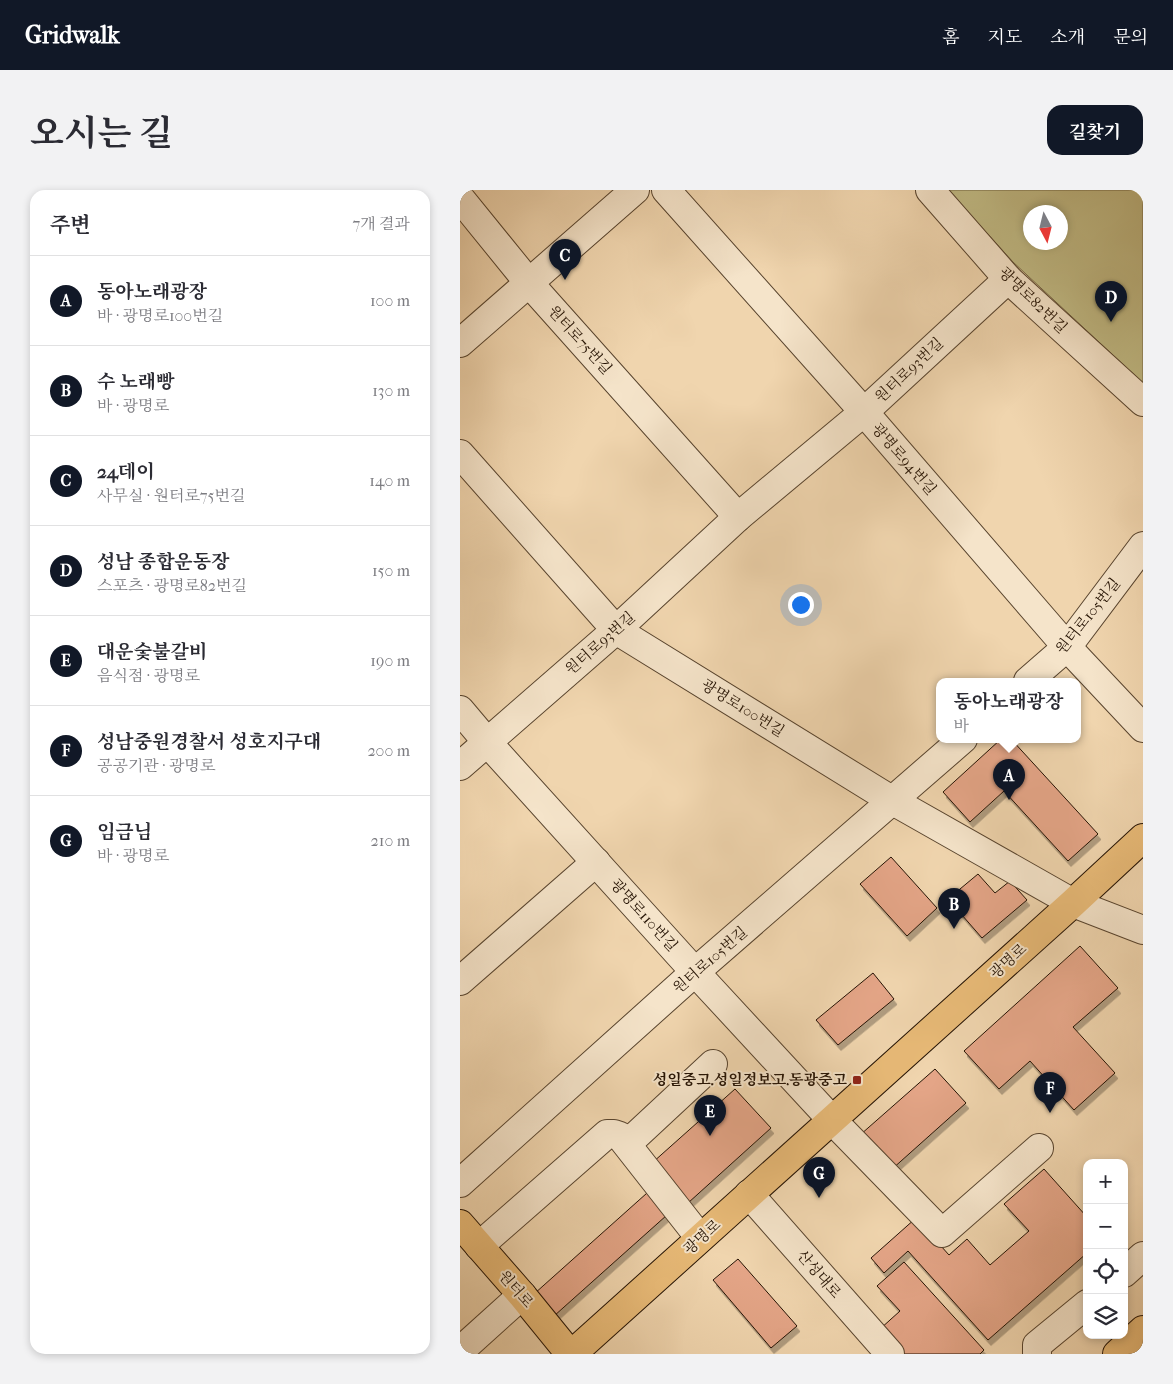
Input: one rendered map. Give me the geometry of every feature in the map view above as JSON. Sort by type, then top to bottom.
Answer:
[{"type":"main road","name":"광명로","points":[[571,1354],[1143,838]]},
{"type":"main road","name":"원터로","points":[[460,1224],[571,1354]]},
{"type":"main road","points":[[1116,1354],[1143,1330]]},
{"type":"street","points":[[460,343],[635,190]]},
{"type":"street","name":"광명로94번길","points":[[666,190],[864,412],[1067,647],[1143,728]]},
{"type":"street","name":"광명로82번길","points":[[930,190],[1008,279],[1143,402]]},
{"type":"street","name":"원터로75번길","points":[[460,198],[530,283],[738,517]]},
{"type":"street","name":"원터로93번길","points":[[460,766],[616,630],[738,517],[864,412],[1008,279]]},
{"type":"street","name":"광명로100번길","points":[[460,454],[616,630],[893,800],[1073,903]]},
{"type":"street","name":"원터로105번길","points":[[1031,678],[1067,647],[1143,546]]},
{"type":"street","name":"광명로110번길","points":[[460,710],[695,972],[832,1119]]},
{"type":"street","name":"원터로105번길","points":[[460,1183],[695,972],[958,743]]},
{"type":"street","points":[[460,981],[596,862]]},
{"type":"street","points":[[1073,903],[1143,930]]},
{"type":"street","points":[[627,1144],[713,1064]]},
{"type":"street","points":[[832,1119],[942,1233],[1039,1148]]},
{"type":"street","points":[[479,1246],[607,1134],[620,1136],[700,1238]]},
{"type":"street","name":"산성대로","points":[[749,1194],[890,1354]]},
{"type":"street","points":[[1128,1269],[1143,1256]]},
{"type":"street","points":[[460,1351],[522,1296]]},
{"type":"street","points":[[1037,1354],[1037,1345],[1083,1307]]},
{"type":"shaded area","points":[[948,190],[1143,190],[1143,383],[1013,262]]},
{"type":"building","points":[[997,743],[1015,743],[1098,834],[1068,861],[1004,791],[970,822],[943,792]]},
{"type":"building","points":[[891,857],[937,908],[907,936],[860,884]]},
{"type":"building","points":[[978,874],[995,893],[1010,881],[1027,900],[982,938],[948,899]]},
{"type":"building","points":[[1080,946],[1118,988],[1073,1027],[1115,1073],[1074,1110],[1030,1061],[999,1089],[964,1051]]},
{"type":"building","points":[[873,973],[894,999],[838,1045],[816,1020]]},
{"type":"building","points":[[935,1069],[966,1103],[891,1170],[860,1135]]},
{"type":"building","points":[[735,1089],[771,1128],[688,1203],[652,1163]]},
{"type":"building","points":[[1044,1169],[1083,1213],[1083,1257],[988,1340],[908,1251],[884,1273],[871,1258],[916,1218],[949,1255],[967,1239],[990,1265],[1029,1231],[1004,1204]]},
{"type":"building","points":[[647,1193],[667,1215],[554,1316],[534,1294]]},
{"type":"building","points":[[738,1259],[797,1326],[771,1348],[713,1280]]},
{"type":"building","points":[[904,1262],[984,1350],[980,1354],[904,1354],[880,1329],[900,1311],[877,1286]]},
{"type":"place","name":"24데이","points":[[565,280]]},
{"type":"place","name":"성남 종합운동장","points":[[1111,322]]},
{"type":"place","name":"동아노래광장","points":[[1009,800]]},
{"type":"place","name":"수 노래빵","points":[[954,929]]},
{"type":"place","name":"성일중고.성일정보고.동광중고","points":[[857,1080]]},
{"type":"place","name":"성남중원경찰서 성호지구대","points":[[1050,1113]]},
{"type":"place","name":"대운숯불갈비","points":[[710,1136]]},
{"type":"place","name":"임금님","points":[[819,1198]]}]
